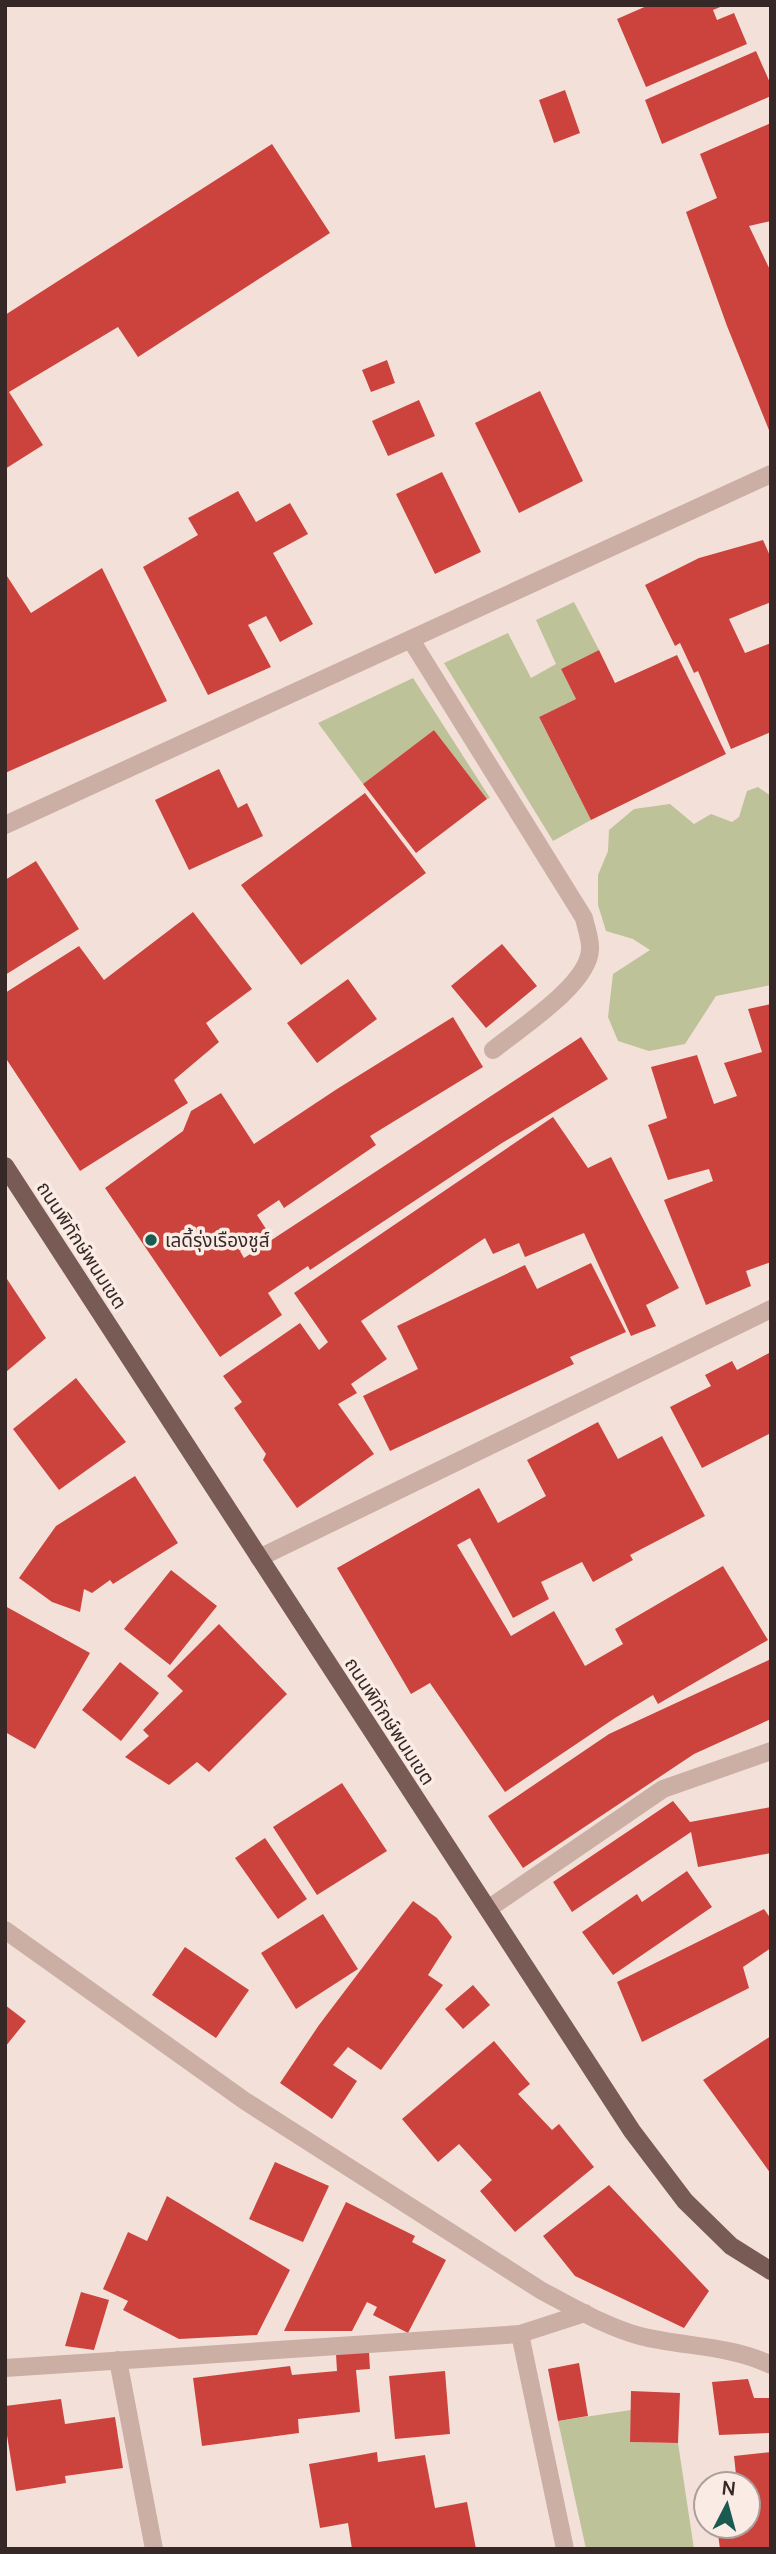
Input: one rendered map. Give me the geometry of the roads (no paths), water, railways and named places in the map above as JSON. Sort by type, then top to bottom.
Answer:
[{"type":"main road","name":"ถนนพิทักษ์พนมเขต","points":[[5,1166],[632,2131],[685,2201],[731,2246],[771,2272]]},
{"type":"street","points":[[5,825],[771,474]]},
{"type":"street","points":[[411,640],[583,918],[591,948],[586,969],[570,988],[492,1050]]},
{"type":"street","points":[[259,1558],[771,1309]]},
{"type":"street","points":[[488,1909],[663,1789],[771,1751]]},
{"type":"street","points":[[5,1930],[246,2101],[542,2291],[637,2335],[735,2351],[771,2365]]},
{"type":"street","points":[[5,2368],[520,2334],[585,2313]]},
{"type":"street","points":[[520,2334],[565,2549]]},
{"type":"street","points":[[118,2360],[154,2549]]},
{"type":"place","name":"เลดี้รุ่งเรืองชูส์","points":[[151,1240]]}]
